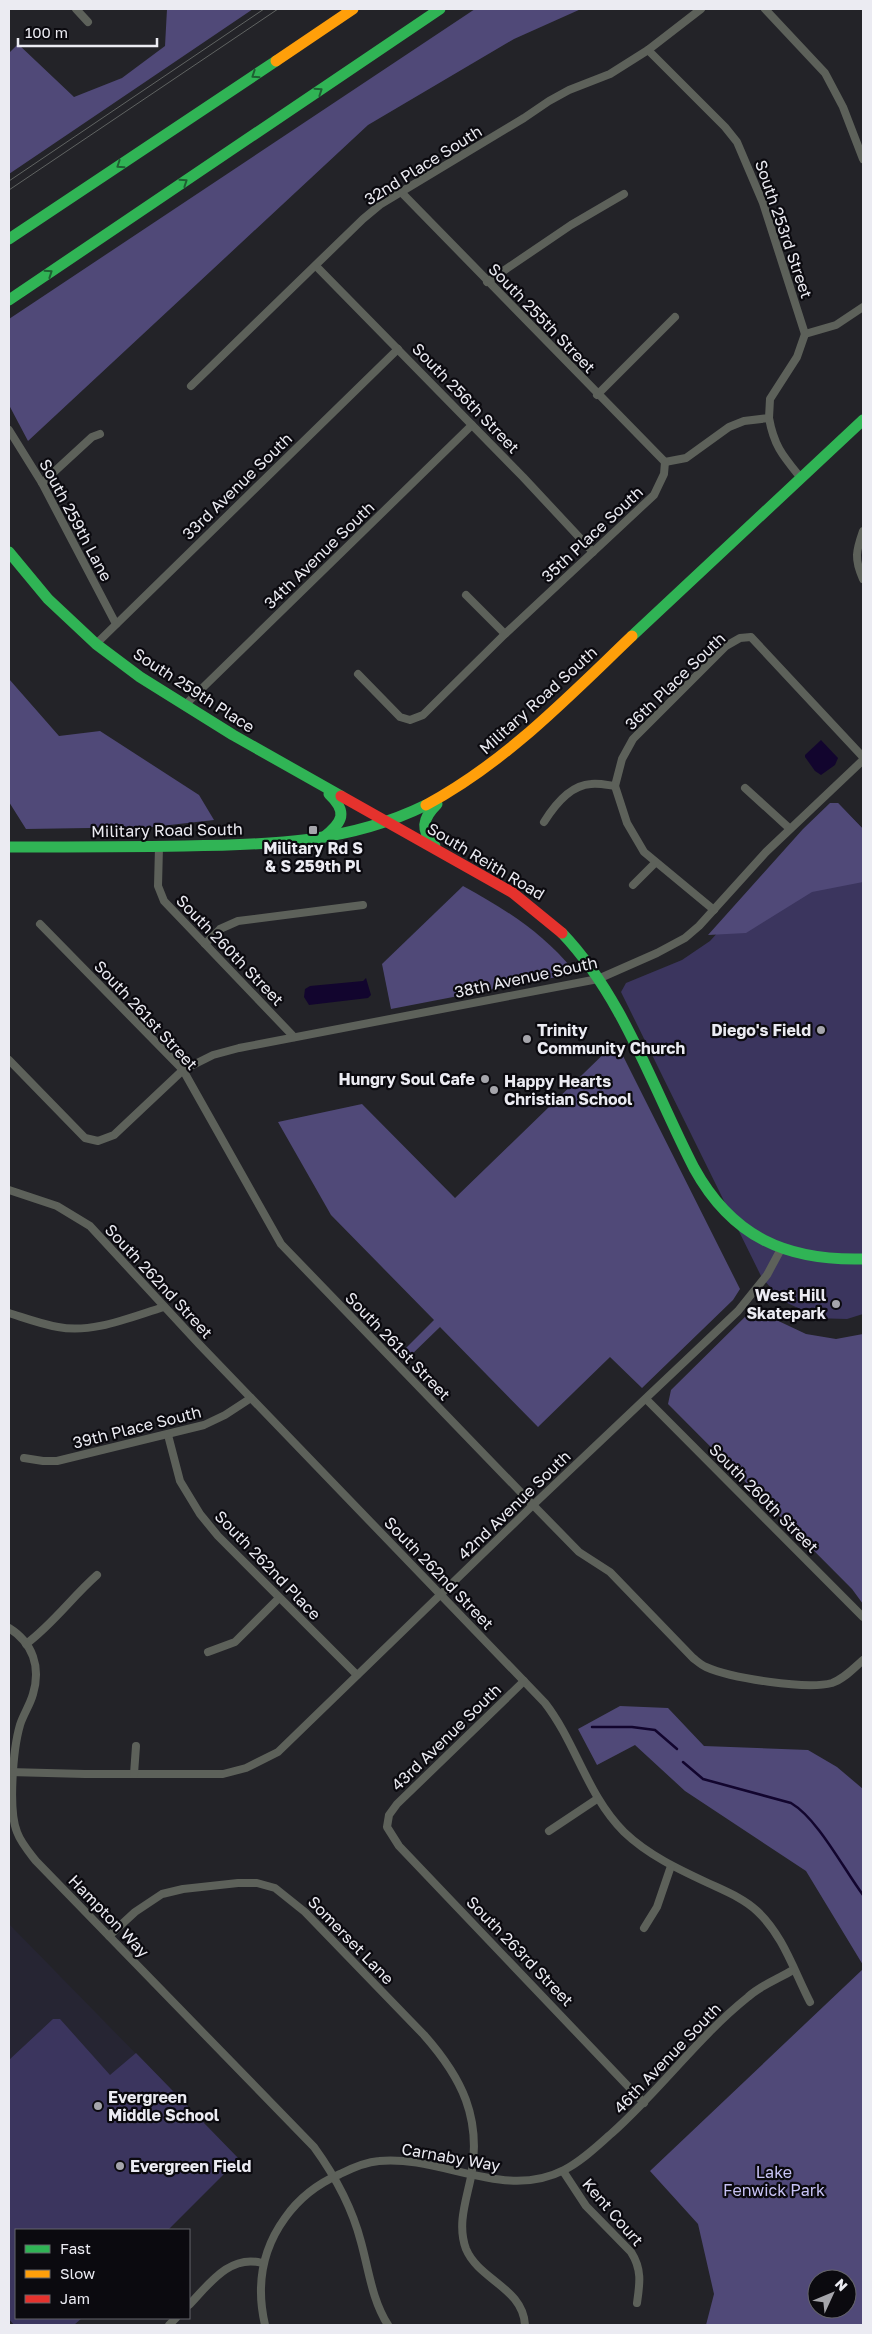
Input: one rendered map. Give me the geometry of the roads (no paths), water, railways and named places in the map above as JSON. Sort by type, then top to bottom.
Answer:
[{"type":"main road","points":[[9,239],[354,9]]},
{"type":"main road","points":[[9,300],[440,9]]},
{"type":"main road","name":"Military Road South","points":[[9,847],[267,845],[321,840],[388,822],[448,794],[481,773],[512,749],[863,420]]},
{"type":"main road","name":"South 259th Place","points":[[9,552],[48,599],[96,644],[140,677],[233,736],[388,822]]},
{"type":"main road","points":[[304,775],[338,801],[341,808],[342,819],[339,825],[321,840]]},
{"type":"main road","points":[[446,855],[425,836],[423,824],[431,809],[448,794]]},
{"type":"main road","name":"South Reith Road","points":[[388,822],[513,893],[544,915],[567,936],[598,979],[615,1009],[692,1164],[710,1193],[736,1220],[781,1249],[824,1260],[863,1259]]},
{"type":"street","points":[[76,9],[88,22]]},
{"type":"street","name":"32nd Place South","points":[[191,386],[363,219],[381,204],[549,101],[569,90],[610,74],[648,50],[701,9]]},
{"type":"street","points":[[765,9],[825,74],[860,138],[863,159]]},
{"type":"street","name":"South 253rd Street","points":[[648,50],[718,120],[737,142],[763,203],[805,334]]},
{"type":"street","name":"South 255th Street","points":[[401,192],[597,395],[665,462]]},
{"type":"street","points":[[487,282],[571,225],[624,194]]},
{"type":"street","name":"South 256th Street","points":[[316,266],[398,348],[593,552]]},
{"type":"street","points":[[800,477],[781,454],[773,440],[769,418],[770,399],[797,357],[805,334],[836,325],[863,307]]},
{"type":"street","points":[[597,395],[675,318]]},
{"type":"street","name":"33rd Avenue South","points":[[96,644],[398,348]]},
{"type":"street","points":[[665,462],[686,458],[728,426],[744,421],[769,418]]},
{"type":"street","name":"34th Avenue South","points":[[185,704],[472,425]]},
{"type":"street","name":"South 259th Lane","points":[[9,430],[42,483],[116,624]]},
{"type":"street","points":[[42,483],[92,437],[100,434]]},
{"type":"street","name":"35th Place South","points":[[358,674],[400,717],[410,720],[423,715],[505,634],[654,494],[664,474],[665,462]]},
{"type":"street","points":[[863,531],[856,552],[863,580]]},
{"type":"street","points":[[466,595],[505,634]]},
{"type":"street","name":"36th Place South","points":[[615,786],[622,759],[633,739],[726,646],[740,638],[751,637],[863,758]]},
{"type":"street","name":"38th Avenue South","points":[[294,1037],[598,979],[657,953],[685,938],[714,910],[789,828],[863,758]]},
{"type":"street","points":[[544,822],[564,797],[575,789],[591,784],[615,786],[633,837],[644,852],[714,910]]},
{"type":"street","points":[[745,788],[789,828]]},
{"type":"street","name":"South 260th Street","points":[[159,847],[158,886],[164,901],[294,1037]]},
{"type":"street","points":[[633,885],[656,863]]},
{"type":"street","points":[[204,944],[220,928],[238,921],[363,904]]},
{"type":"street","name":"South 261st Street","points":[[40,924],[183,1070],[281,1244],[579,1552],[610,1572],[704,1666],[765,1681],[817,1685],[836,1681],[863,1660]]},
{"type":"street","points":[[9,1060],[85,1138],[98,1141],[114,1135],[183,1070],[213,1055],[294,1037]]},
{"type":"street","name":"South 262nd Street","points":[[9,1190],[58,1206],[90,1226],[164,1308],[524,1681],[559,1722],[597,1799],[625,1832],[648,1852],[671,1866],[736,1896],[758,1911],[777,1936],[810,2002]]},
{"type":"street","name":"42nd Avenue South","points":[[11,1772],[223,1774],[246,1768],[278,1752],[533,1505],[738,1311],[767,1275],[781,1249]]},
{"type":"street","points":[[9,1313],[59,1328],[84,1328],[108,1324],[164,1308]]},
{"type":"street","name":"39th Place South","points":[[24,1458],[57,1461],[168,1435],[218,1420],[251,1398]]},
{"type":"street","name":"South 260th Street","points":[[646,1399],[863,1617]]},
{"type":"street","name":"South 262nd Place","points":[[168,1435],[180,1481],[200,1514],[218,1536],[357,1675]]},
{"type":"street","points":[[26,1644],[41,1634],[77,1593],[97,1575]]},
{"type":"street","points":[[208,1652],[235,1642],[279,1598]]},
{"type":"street","name":"Hampton Way","points":[[9,1628],[17,1633],[32,1651],[37,1666],[37,1678],[33,1695],[20,1724],[11,1772],[14,1822],[23,1845],[314,2147],[334,2176],[348,2203],[361,2241],[379,2312],[388,2325]]},
{"type":"street","name":"43rd Avenue South","points":[[389,1815],[409,1791],[524,1681]]},
{"type":"street","points":[[134,1774],[136,1746]]},
{"type":"street","points":[[548,1832],[597,1799]]},
{"type":"street","name":"South 263rd Street","points":[[389,1815],[387,1827],[399,1846],[644,2103]]},
{"type":"street","points":[[644,1928],[656,1907],[671,1866]]},
{"type":"street","name":"Somerset Lane","points":[[110,1936],[135,1912],[162,1894],[183,1889],[238,1883],[257,1883],[274,1888],[305,1912],[424,2035],[452,2069],[464,2092],[472,2128],[471,2176],[462,2232],[467,2250],[478,2264],[518,2303],[524,2313],[525,2325]]},
{"type":"street","name":"46th Avenue South","points":[[563,2171],[583,2159],[644,2103],[736,2007],[757,1989],[793,1970]]},
{"type":"street","name":"Carnaby Way","points":[[266,2325],[259,2286],[262,2263],[280,2224],[295,2203],[314,2187],[334,2176],[357,2166],[378,2161],[400,2160],[471,2176],[499,2180],[543,2178],[563,2171]]},
{"type":"street","name":"Kent Court","points":[[563,2171],[583,2202],[631,2252],[636,2260],[640,2276],[637,2303]]},
{"type":"street","points":[[190,2304],[212,2281],[240,2261],[262,2263]]},
{"type":"waterway","points":[[592,1727],[632,1727],[655,1730],[677,1749]]},
{"type":"waterway","points":[[683,1762],[703,1779],[791,1803],[801,1810],[830,1845],[863,1895]]},
{"type":"tram line","points":[[9,181],[264,9]]},
{"type":"tram line","points":[[9,190],[278,9]]},
{"type":"place","name":"Military Rd S & S 259th Pl","points":[[313,830]]},
{"type":"place","name":"Diego's Field","points":[[821,1030]]},
{"type":"place","name":"Trinity Community Church","points":[[527,1039]]},
{"type":"place","name":"Hungry Soul Cafe","points":[[485,1079]]},
{"type":"place","name":"Happy Hearts Christian School","points":[[494,1090]]},
{"type":"place","name":"West Hill Skatepark","points":[[836,1304]]},
{"type":"place","name":"Evergreen Middle School","points":[[98,2106]]},
{"type":"place","name":"Evergreen Field","points":[[120,2166]]},
{"type":"park label","name":"Lake Fenwick Park","points":[[774,2181]]}]
